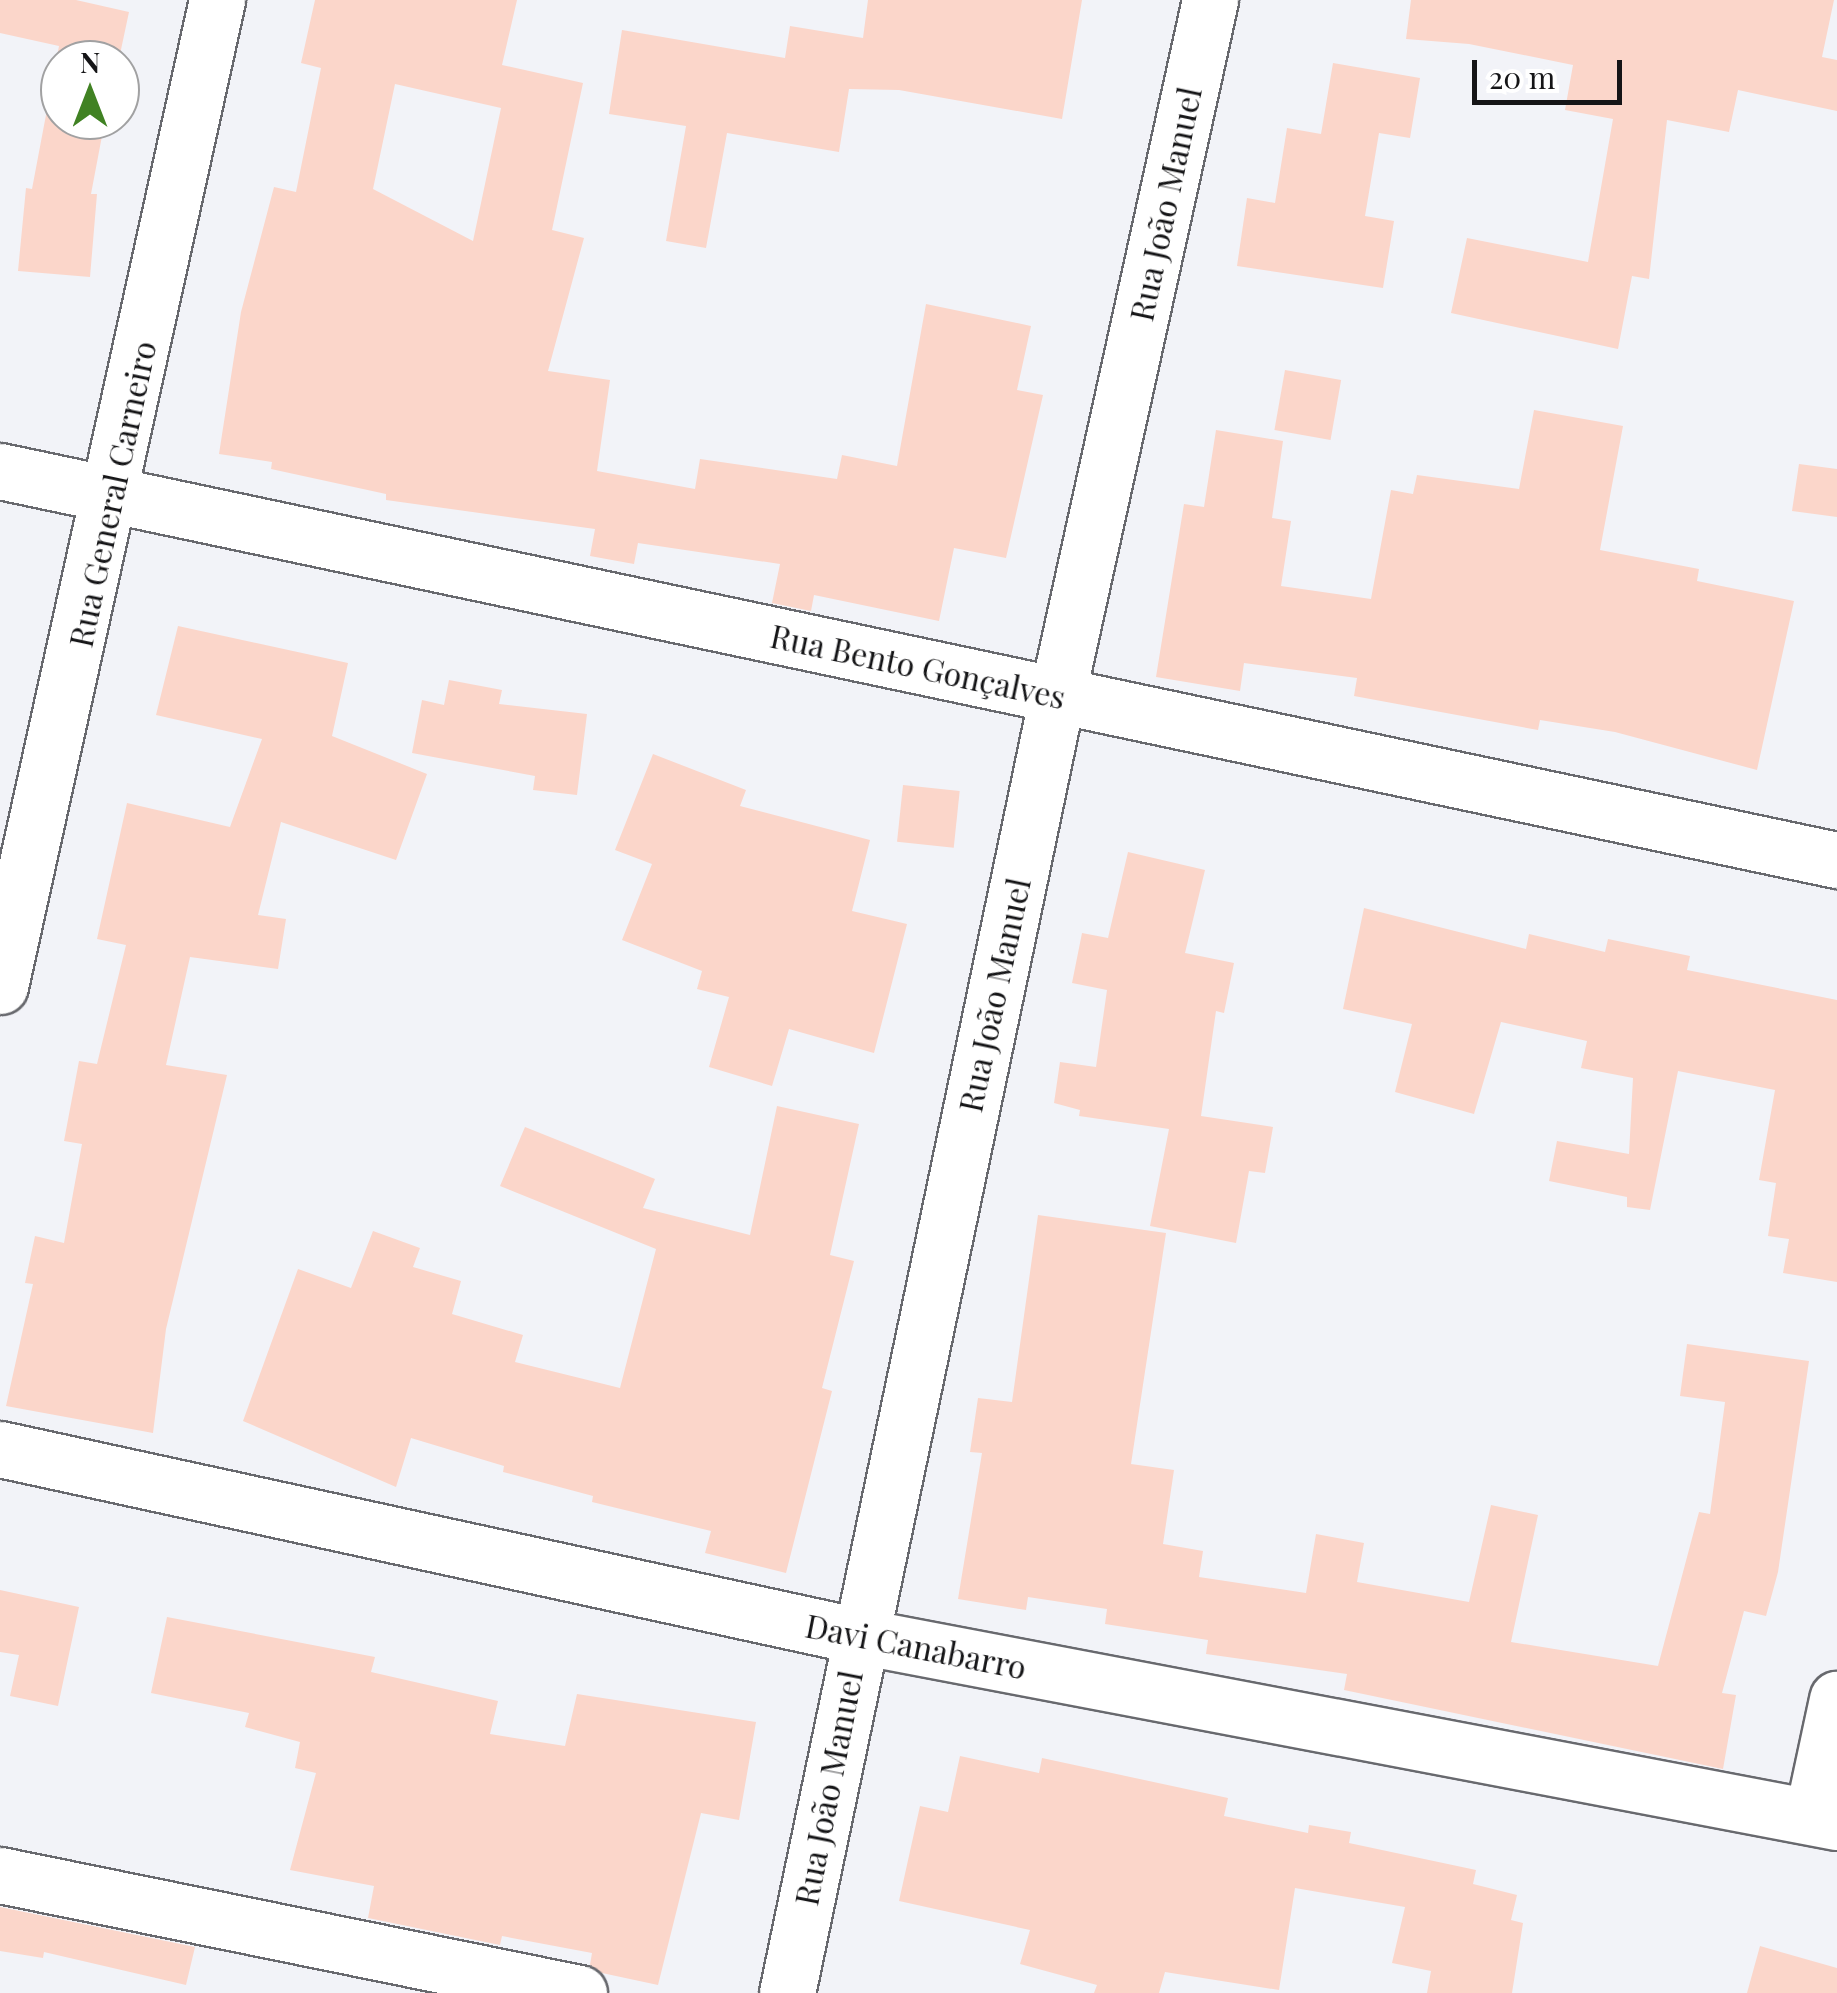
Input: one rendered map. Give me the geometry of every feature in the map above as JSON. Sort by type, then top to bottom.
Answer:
[{"type":"street","name":"Rua General Carneiro","points":[[0,986],[114,493],[217,0]]},
{"type":"street","name":"Rua João Manuel","points":[[787,1993],[1056,696],[1210,0]]},
{"type":"street","name":"Rua Bento Gonçalves","points":[[0,471],[1837,860]]},
{"type":"street","name":"Davi Canabarro","points":[[0,1449],[858,1636],[1825,1819]]},
{"type":"street","points":[[1825,1819],[1837,1699]]},
{"type":"street","points":[[0,1875],[579,1993]]},
{"type":"building","points":[[0,0],[76,0],[129,12],[123,40],[40,42],[0,33]]},
{"type":"building","points":[[315,0],[517,0],[502,65],[583,83],[552,230],[584,238],[548,371],[610,380],[597,471],[695,489],[700,459],[837,479],[842,455],[897,466],[926,304],[1031,326],[1017,390],[1043,395],[1006,558],[954,548],[939,621],[814,595],[811,611],[772,603],[780,564],[638,543],[634,564],[590,556],[595,529],[386,500],[386,494],[271,469],[272,462],[219,454],[241,312],[274,187],[296,192],[321,68],[301,63]],"holes":[[[395,84],[501,108],[473,241],[373,189]]]},
{"type":"building","points":[[868,0],[1082,0],[1062,119],[899,90],[849,89],[839,152],[727,133],[706,248],[666,241],[686,126],[609,114],[622,30],[785,58],[790,26],[863,38]]},
{"type":"building","points":[[1411,0],[1834,0],[1822,57],[1837,60],[1837,111],[1738,90],[1729,132],[1667,120],[1649,279],[1632,276],[1618,349],[1451,313],[1467,238],[1588,262],[1613,119],[1565,110],[1573,65],[1469,44],[1406,39]]},
{"type":"building","points":[[1333,63],[1420,78],[1410,138],[1379,133],[1365,216],[1394,221],[1383,288],[1237,266],[1247,198],[1275,203],[1287,128],[1321,134]]},
{"type":"building","points":[[41,140],[101,140],[91,194],[97,194],[90,277],[18,271],[26,188],[32,189]]},
{"type":"building","points":[[1285,370],[1341,380],[1331,440],[1274,430]]},
{"type":"building","points":[[1534,410],[1623,426],[1600,550],[1699,569],[1697,581],[1794,601],[1757,770],[1615,732],[1540,720],[1538,730],[1354,696],[1357,678],[1244,663],[1240,691],[1156,677],[1184,504],[1204,507],[1216,430],[1283,441],[1272,518],[1291,521],[1281,586],[1371,599],[1391,490],[1413,494],[1417,475],[1519,489]]},
{"type":"building","points":[[1799,464],[1837,469],[1837,517],[1792,511]]},
{"type":"building","points":[[178,626],[348,663],[332,736],[427,774],[396,860],[281,822],[258,915],[286,919],[278,969],[190,957],[166,1065],[227,1075],[166,1329],[153,1433],[6,1406],[33,1284],[25,1283],[35,1236],[64,1243],[82,1144],[64,1141],[79,1061],[97,1064],[126,945],[97,939],[127,803],[230,827],[262,739],[156,715]]},
{"type":"building","points":[[449,680],[502,690],[499,704],[587,714],[577,795],[533,790],[535,776],[412,753],[422,700],[444,705]]},
{"type":"building","points":[[653,754],[746,790],[740,806],[870,840],[852,911],[907,924],[874,1053],[789,1029],[772,1086],[709,1067],[729,997],[697,989],[702,971],[622,940],[652,864],[615,850]]},
{"type":"building","points":[[903,785],[960,791],[954,848],[897,842]]},
{"type":"building","points":[[1128,852],[1205,870],[1185,953],[1234,963],[1224,1013],[1216,1011],[1201,1116],[1273,1127],[1265,1173],[1249,1171],[1236,1243],[1150,1226],[1169,1129],[1079,1116],[1080,1110],[1054,1103],[1060,1062],[1096,1067],[1107,990],[1072,983],[1082,933],[1108,938]]},
{"type":"building","points":[[1364,908],[1526,949],[1529,934],[1605,952],[1608,939],[1690,956],[1687,970],[1837,1000],[1837,1282],[1783,1273],[1789,1239],[1768,1236],[1776,1183],[1759,1180],[1775,1090],[1678,1071],[1650,1210],[1627,1207],[1627,1197],[1549,1181],[1557,1141],[1629,1154],[1633,1078],[1581,1068],[1587,1041],[1501,1022],[1474,1114],[1395,1092],[1412,1024],[1343,1009]]},
{"type":"building","points":[[777,1106],[859,1124],[830,1255],[854,1261],[822,1388],[832,1391],[786,1573],[705,1553],[711,1531],[592,1502],[593,1496],[503,1472],[504,1466],[411,1438],[396,1487],[243,1421],[298,1269],[351,1288],[373,1231],[420,1248],[413,1267],[461,1281],[452,1314],[523,1335],[515,1362],[620,1388],[656,1249],[500,1186],[525,1127],[655,1179],[643,1208],[750,1235]]},
{"type":"building","points":[[1038,1215],[1166,1233],[1131,1464],[1174,1470],[1163,1544],[1203,1551],[1199,1577],[1306,1593],[1316,1534],[1364,1543],[1357,1582],[1469,1602],[1491,1505],[1538,1515],[1511,1642],[1658,1666],[1699,1512],[1710,1514],[1725,1402],[1680,1396],[1687,1344],[1809,1361],[1778,1572],[1766,1616],[1744,1611],[1722,1693],[1736,1695],[1723,1769],[1344,1690],[1347,1674],[1206,1654],[1208,1640],[1105,1624],[1107,1609],[1028,1597],[1026,1610],[958,1599],[982,1453],[970,1452],[978,1398],[1012,1402]]},
{"type":"building","points":[[0,1590],[79,1607],[58,1706],[10,1696],[19,1655],[0,1652]]},
{"type":"building","points":[[167,1617],[375,1657],[371,1672],[498,1701],[490,1734],[565,1746],[577,1694],[756,1722],[739,1820],[701,1813],[658,1985],[602,1973],[590,1965],[592,1953],[502,1936],[500,1945],[368,1918],[374,1886],[290,1870],[316,1773],[295,1768],[300,1742],[245,1727],[249,1713],[151,1693]]},
{"type":"building","points":[[960,1756],[1039,1773],[1042,1758],[1228,1798],[1224,1816],[1308,1833],[1309,1825],[1351,1832],[1349,1843],[1476,1870],[1473,1884],[1517,1895],[1511,1920],[1523,1923],[1512,1993],[1427,1993],[1431,1971],[1392,1963],[1405,1907],[1295,1888],[1279,1990],[1165,1972],[1159,1993],[1094,1993],[1097,1985],[1020,1964],[1030,1930],[899,1901],[920,1806],[948,1812]]},
{"type":"building","points":[[0,1907],[195,1947],[186,1985],[44,1952],[43,1958],[0,1951]]},
{"type":"building","points":[[1760,1946],[1837,1968],[1837,1993],[1747,1993]]}]
